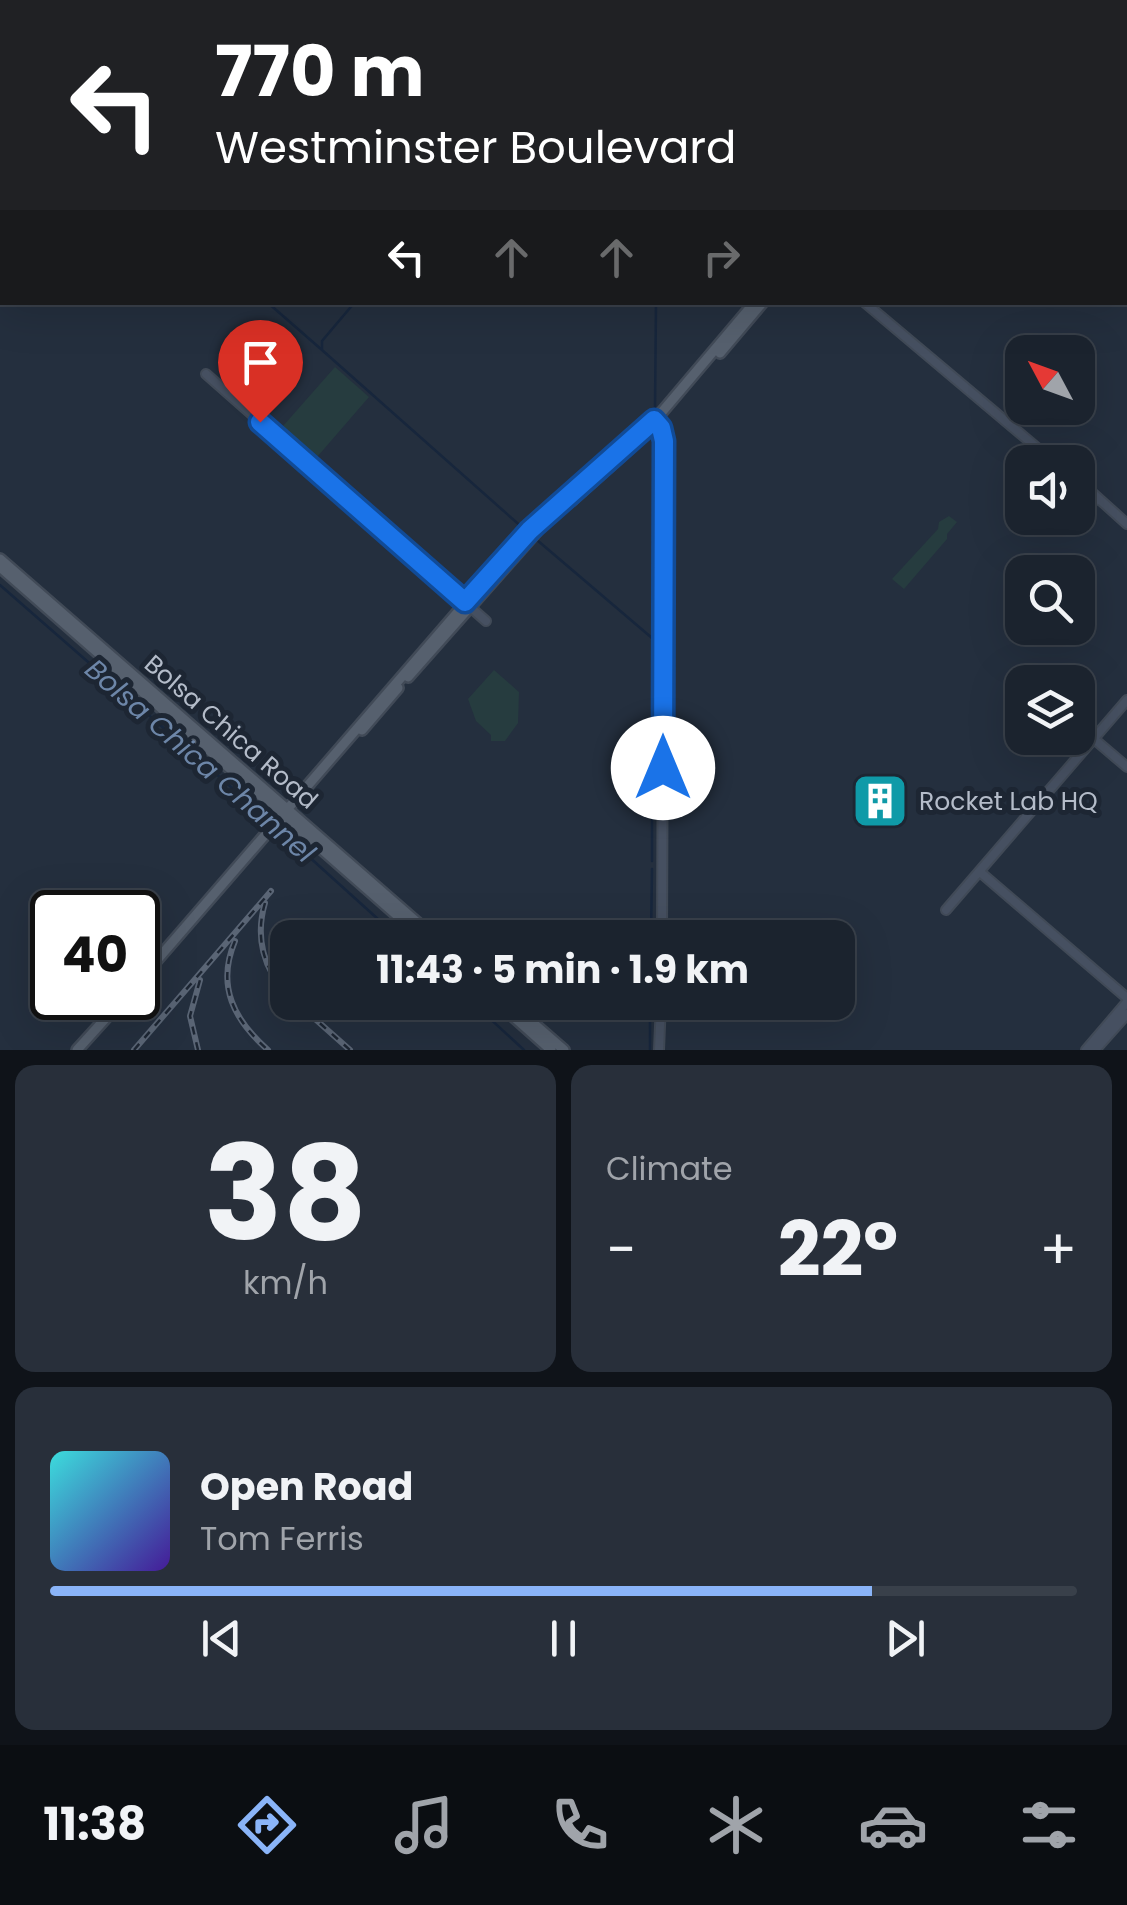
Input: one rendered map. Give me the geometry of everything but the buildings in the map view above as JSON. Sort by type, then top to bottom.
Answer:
[{"type":"main road","points":[[656,422],[753,305]]},
{"type":"main road","points":[[160,957],[320,778],[530,530],[656,422],[760,305]]},
{"type":"main road","name":"Bolsa Chica Road","points":[[0,559],[163,701],[284,814],[413,920]]},
{"type":"main road","name":"Bolsa Chica Road","points":[[0,567],[403,920]]},
{"type":"main road","points":[[136,686],[163,701],[179,724]]},
{"type":"main road","points":[[78,1050],[105,1020]]},
{"type":"main road","points":[[518,1020],[551,1050]]},
{"type":"main road","points":[[530,1020],[564,1050]]},
{"type":"street","points":[[868,305],[1034,445]]},
{"type":"street","points":[[206,374],[486,621]]},
{"type":"street","points":[[656,422],[664,441],[662,920]]},
{"type":"street","points":[[1095,497],[1127,524]]},
{"type":"street","points":[[1095,738],[1127,700]]},
{"type":"street","points":[[1095,740],[1127,767]]},
{"type":"street","points":[[946,910],[1080,755]]},
{"type":"street","points":[[980,872],[1127,1000],[1086,1050]]},
{"type":"street","points":[[1095,1050],[1127,1014]]},
{"type":"street","points":[[659,1050],[660,1020]]},
{"type":"green space","points":[[335,367],[369,397],[311,464],[276,434]]},
{"type":"green space","points":[[949,516],[957,522],[947,539],[904,589],[892,579],[938,529],[939,522]]},
{"type":"green space","points":[[494,670],[519,692],[518,723],[505,741],[491,741],[491,735],[476,721],[468,699]]},
{"type":"waterway","points":[[270,305],[322,350]]},
{"type":"waterway","points":[[352,305],[322,341],[322,350],[524,529]]},
{"type":"waterway","points":[[655,409],[656,305]]},
{"type":"waterway","points":[[652,745],[655,437]]},
{"type":"waterway","points":[[537,540],[652,638]]},
{"type":"waterway","name":"Bolsa Chica Channel","points":[[0,585],[270,821]]},
{"type":"waterway","points":[[652,750],[652,861]]},
{"type":"waterway","name":"Bolsa Chica Channel","points":[[276,827],[379,920]]},
{"type":"waterway","points":[[651,920],[652,869]]},
{"type":"waterway","name":"Bolsa Chica Channel","points":[[492,1020],[524,1050]]},
{"type":"waterway","points":[[650,1020],[650,1050]]},
{"type":"railway","points":[[134,1050],[271,891]]},
{"type":"railway","points":[[265,903],[261,940],[270,970]]},
{"type":"railway","points":[[235,941],[227,973],[232,1001],[246,1027],[268,1050]]},
{"type":"railway","points":[[198,1050],[190,1016],[200,980]]},
{"type":"railway","points":[[316,1020],[350,1050]]},
{"type":"place","name":"Rocket Lab HQ","points":[[880,801]]},
{"type":"route","points":[[260,422],[465,602],[530,530],[654,420],[664,441],[663,768]]}]
